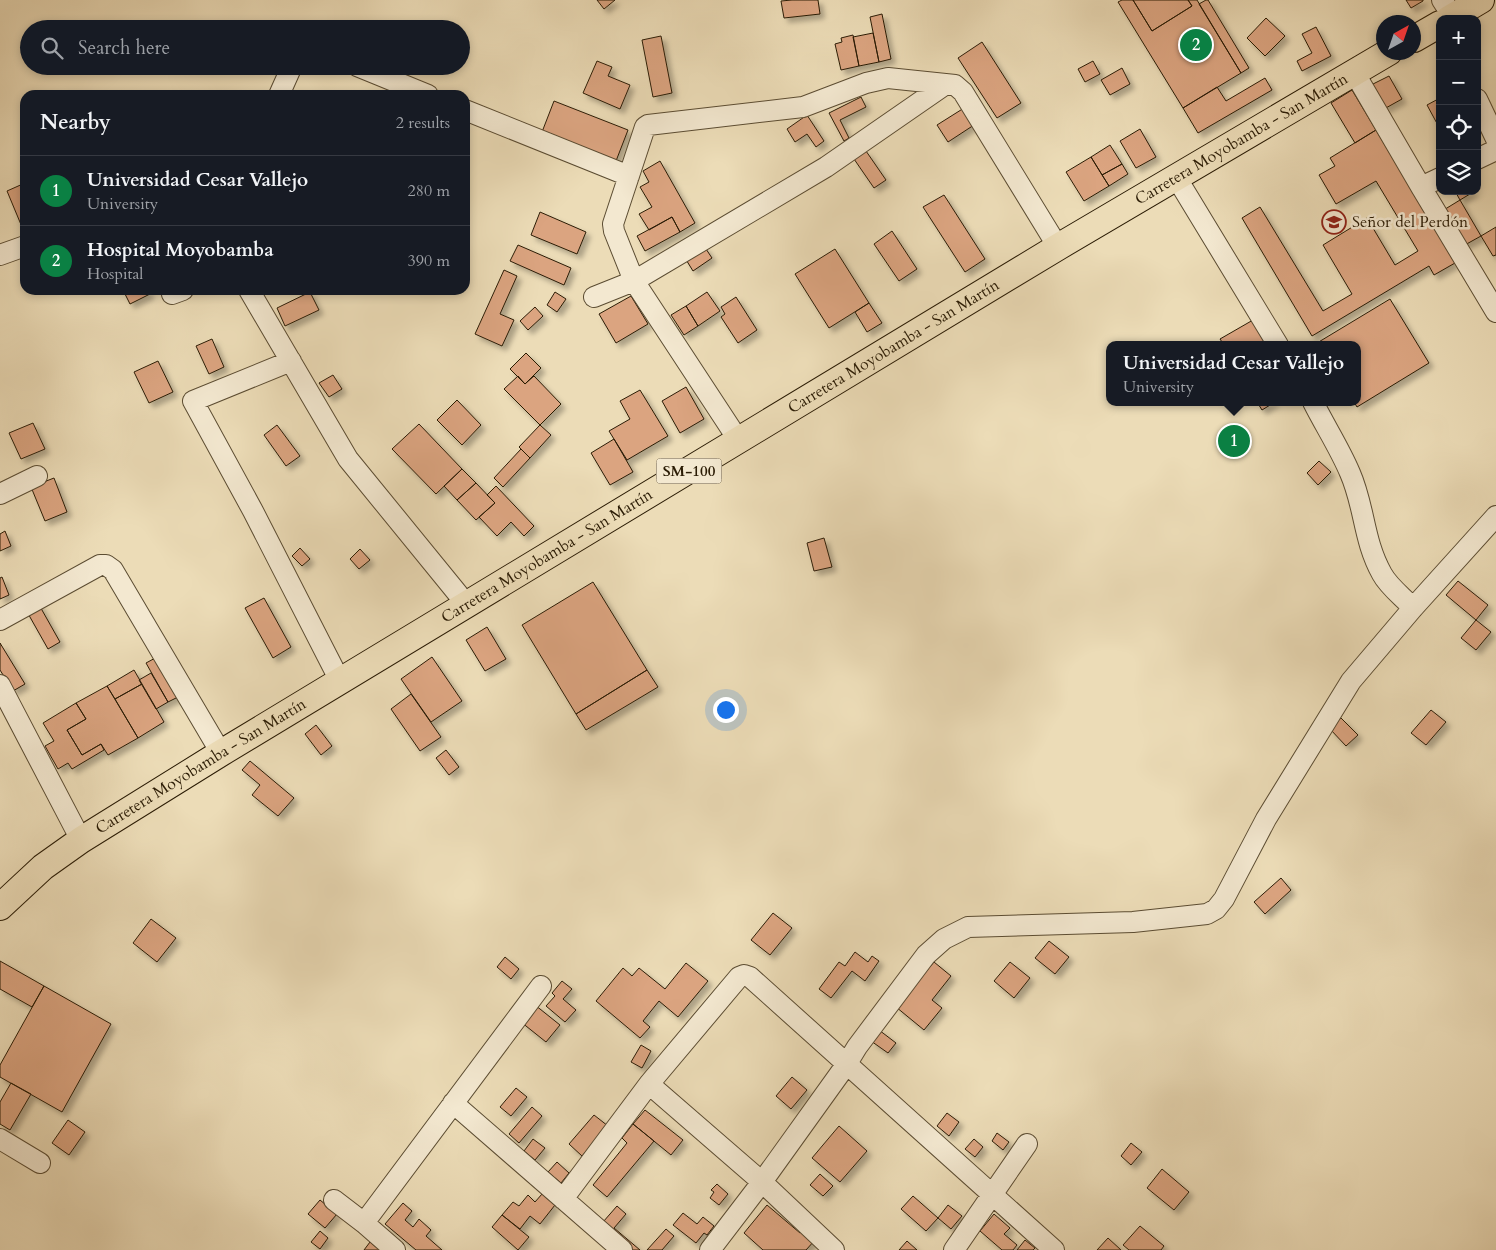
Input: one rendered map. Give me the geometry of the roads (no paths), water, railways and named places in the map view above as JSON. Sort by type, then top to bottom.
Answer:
[{"type":"main road","points":[[1446,15],[1481,0]]},
{"type":"main road","points":[[1421,34],[1436,22]]},
{"type":"main road","name":"Carretera Moyobamba - San Martín","points":[[0,906],[43,867],[81,840],[222,753],[341,683],[1058,247],[1376,59]]},
{"type":"street","points":[[1354,72],[1496,312]]},
{"type":"street","points":[[281,90],[288,75]]},
{"type":"street","points":[[379,75],[416,90]]},
{"type":"street","points":[[739,440],[634,281],[613,227],[643,130],[648,125],[804,107],[866,83],[888,78],[955,86],[963,92],[1058,247]]},
{"type":"street","points":[[594,296],[634,281],[826,167],[946,84]]},
{"type":"street","points":[[1480,105],[1496,139]]},
{"type":"street","points":[[470,112],[629,176]]},
{"type":"street","points":[[1481,157],[1496,150]]},
{"type":"street","points":[[1176,177],[1276,341]]},
{"type":"street","points":[[1421,187],[1436,180]]},
{"type":"street","points":[[0,255],[20,248]]},
{"type":"street","points":[[252,295],[348,459],[467,605]]},
{"type":"street","points":[[291,361],[193,401],[253,511],[341,683]]},
{"type":"street","points":[[1315,406],[1350,473],[1359,497],[1363,526],[1371,552],[1383,576],[1413,608]]},
{"type":"street","points":[[0,494],[37,476]]},
{"type":"street","points":[[710,1250],[762,1182],[857,1047],[926,955],[944,939],[968,927],[1133,922],[1206,914],[1216,909],[1224,899],[1266,819],[1350,681],[1496,516]]},
{"type":"street","points":[[0,620],[100,565],[106,564],[113,570],[222,753]]},
{"type":"street","points":[[0,685],[81,840]]},
{"type":"street","points":[[563,1198],[649,1084],[739,977],[744,975],[750,977],[1054,1250]]},
{"type":"street","points":[[364,1223],[541,986]]},
{"type":"street","points":[[649,1084],[762,1182],[834,1250]]},
{"type":"street","points":[[452,1103],[622,1250]]},
{"type":"street","points":[[0,1139],[40,1163]]},
{"type":"street","points":[[954,1250],[1027,1144]]},
{"type":"street","points":[[334,1200],[395,1250]]},
{"type":"place","name":"Hospital Moyobamba","points":[[1196,45]]},
{"type":"place","name":"Señor del Perdón","points":[[1334,222]]},
{"type":"place","name":"Universidad Cesar Vallejo","points":[[1234,441]]}]
